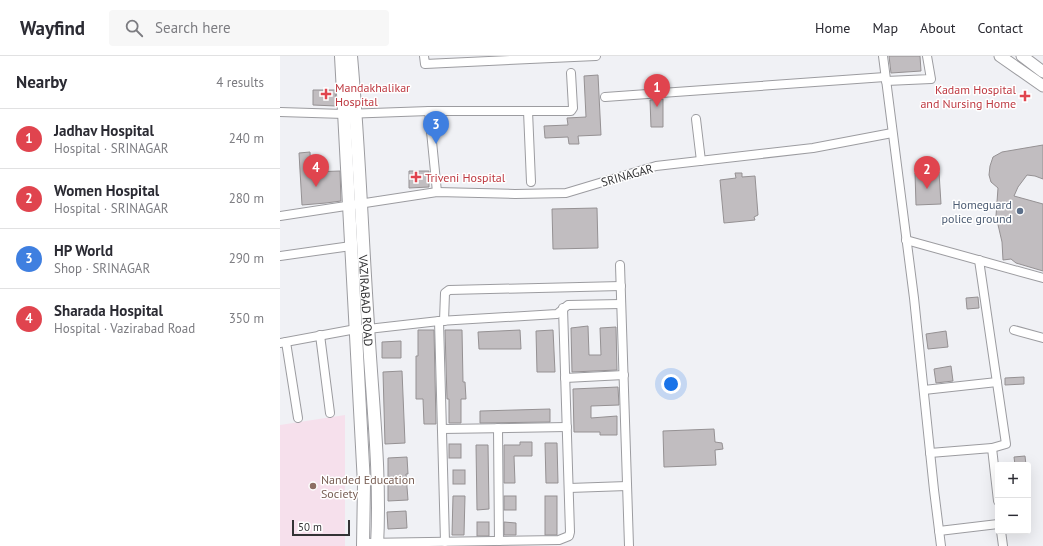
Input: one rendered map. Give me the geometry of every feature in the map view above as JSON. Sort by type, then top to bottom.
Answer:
[{"type":"main road","name":"VAZIRABAD ROAD","points":[[341,56],[362,203],[363,545]]},
{"type":"main road","name":"VAZIRABAD ROAD","points":[[351,56],[349,205],[351,246],[377,451],[377,545]]},
{"type":"main road","points":[[1000,56],[1043,86]]},
{"type":"main road","points":[[1022,56],[1043,72]]},
{"type":"street","points":[[424,56],[425,64],[596,56]]},
{"type":"street","points":[[883,56],[924,390],[941,546]]},
{"type":"street","points":[[605,97],[885,79],[931,79],[927,56]]},
{"type":"street","points":[[280,112],[350,114],[429,111],[572,110],[571,73]]},
{"type":"street","points":[[429,111],[437,192]]},
{"type":"street","points":[[528,111],[531,182]]},
{"type":"street","points":[[696,119],[701,161]]},
{"type":"street","name":"SRINAGAR","points":[[280,216],[437,192],[515,194],[566,193],[656,166],[813,148],[892,133]]},
{"type":"street","points":[[906,240],[1043,278]]},
{"type":"street","points":[[280,256],[351,246]]},
{"type":"street","points":[[930,453],[992,448],[1006,444],[979,260]]},
{"type":"street","points":[[620,265],[629,546]]},
{"type":"street","points":[[445,542],[442,429],[442,321],[445,293],[449,290],[621,286]]},
{"type":"street","points":[[298,418],[283,342],[362,329],[442,321],[557,314],[568,305],[621,304]]},
{"type":"street","points":[[363,545],[559,540],[569,536],[569,488],[563,308]]},
{"type":"street","points":[[1014,330],[1043,338]]},
{"type":"street","points":[[320,336],[330,413]]},
{"type":"street","points":[[565,378],[624,375]]},
{"type":"street","points":[[924,390],[997,382]]},
{"type":"street","points":[[442,429],[567,426]]},
{"type":"street","points":[[498,428],[499,541]]},
{"type":"street","points":[[992,448],[998,498]]},
{"type":"street","points":[[569,488],[627,486]]},
{"type":"street","points":[[939,532],[995,524]]},
{"type":"street","points":[[1001,534],[1003,546]]},
{"type":"shaded area","name":"Nanded Education Society","points":[[345,415],[345,546],[280,546],[280,425]]},
{"type":"building","points":[[889,56],[920,56],[921,71],[891,73]]},
{"type":"building","points":[[598,75],[601,135],[578,136],[579,144],[569,144],[568,137],[545,138],[544,126],[568,125],[567,118],[586,117],[584,76]]},
{"type":"building","points":[[313,90],[335,90],[336,106],[313,105]]},
{"type":"building","points":[[663,99],[663,127],[651,127],[650,100]]},
{"type":"building","name":"Homeguard police ground","points":[[1043,145],[1043,179],[1027,175],[1018,187],[1014,196],[1043,204],[1043,271],[1016,263],[1011,259],[1003,260],[1002,242],[996,216],[998,188],[991,182],[989,175],[993,157],[1002,152]]},
{"type":"building","points":[[310,152],[311,172],[340,171],[341,201],[302,205],[299,153]]},
{"type":"building","points":[[409,171],[429,171],[429,187],[409,188]]},
{"type":"building","points":[[939,172],[941,204],[916,205],[915,173]]},
{"type":"building","points":[[735,173],[742,173],[742,177],[755,176],[758,215],[754,217],[755,220],[724,223],[720,180],[736,178]]},
{"type":"building","points":[[597,208],[598,248],[553,249],[552,209]]},
{"type":"building","points":[[978,297],[979,308],[967,309],[966,298]]},
{"type":"building","points":[[588,326],[589,355],[601,355],[600,328],[616,327],[617,370],[572,372],[571,328]]},
{"type":"building","points":[[418,330],[434,330],[436,424],[424,424],[423,399],[416,399],[416,356],[418,356]]},
{"type":"building","points":[[445,330],[462,330],[463,382],[465,382],[466,399],[461,399],[461,423],[449,423]]},
{"type":"building","points":[[520,330],[521,349],[479,349],[478,332]]},
{"type":"building","points":[[553,330],[555,372],[537,372],[536,331]]},
{"type":"building","points":[[946,331],[948,347],[928,349],[926,334]]},
{"type":"building","points":[[401,341],[401,358],[382,358],[382,342]]},
{"type":"building","points":[[951,366],[953,381],[936,383],[934,369]]},
{"type":"building","points":[[402,371],[405,443],[385,444],[383,372]]},
{"type":"building","points":[[1024,377],[1024,384],[1005,385],[1005,378]]},
{"type":"building","points":[[618,387],[619,405],[591,406],[591,418],[617,416],[617,435],[600,435],[600,432],[574,432],[573,389]]},
{"type":"building","points":[[550,409],[550,422],[480,423],[480,411]]},
{"type":"building","points":[[714,429],[715,442],[722,443],[723,449],[715,450],[716,465],[664,467],[663,431]]},
{"type":"building","points":[[520,442],[532,442],[532,456],[514,456],[515,483],[504,483],[504,445],[520,445]]},
{"type":"building","points":[[545,443],[557,443],[558,483],[546,483]]},
{"type":"building","points":[[449,444],[461,444],[461,458],[449,458]]},
{"type":"building","points":[[476,445],[488,445],[489,509],[477,510]]},
{"type":"building","points":[[1025,456],[1026,462],[1015,462],[1014,457]]},
{"type":"building","points":[[407,457],[408,474],[406,474],[408,500],[388,501],[388,458]]},
{"type":"building","points":[[453,470],[465,470],[465,484],[453,484]]},
{"type":"building","points":[[453,496],[465,496],[464,535],[452,535]]},
{"type":"building","points":[[504,496],[516,496],[516,510],[504,510]]},
{"type":"building","points":[[545,496],[557,496],[557,535],[545,535]]},
{"type":"building","points":[[406,511],[407,528],[388,529],[387,512]]},
{"type":"building","points":[[477,522],[489,522],[489,536],[477,536]]},
{"type":"building","points":[[504,522],[516,523],[516,535],[504,535]]},
{"type":"place","name":"Mandakhalikar Hospital","points":[[326,94]]},
{"type":"place","name":"Kadam Hospital and Nursing Home","points":[[1025,96]]},
{"type":"place","name":"Jadhav Hospital","points":[[657,107]]},
{"type":"place","name":"HP World","points":[[436,144]]},
{"type":"place","name":"Triveni Hospital","points":[[416,177]]},
{"type":"place","name":"Sharada Hospital","points":[[316,187]]},
{"type":"place","name":"Women Hospital","points":[[927,189]]},
{"type":"place","name":"Homeguard police ground","points":[[1020,211]]},
{"type":"place","name":"Nanded Education Society","points":[[313,486]]}]
